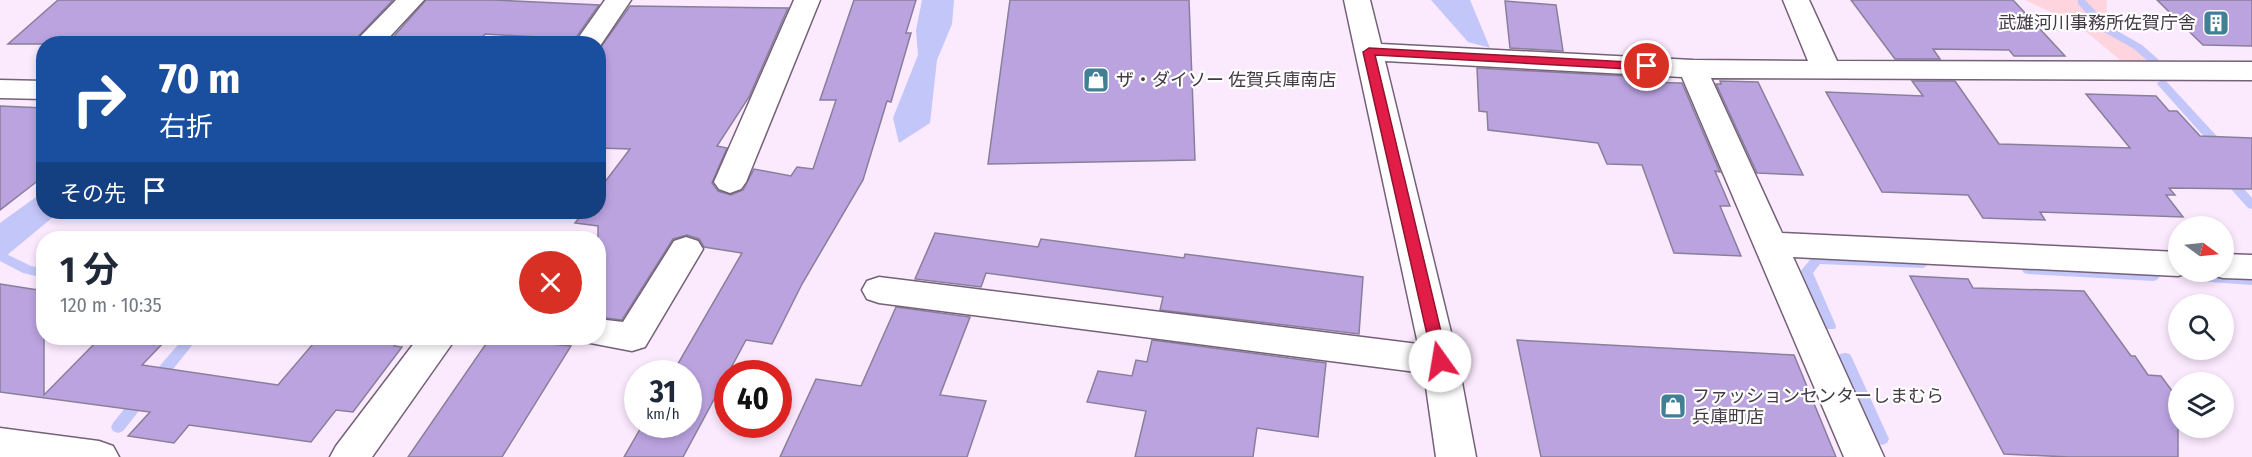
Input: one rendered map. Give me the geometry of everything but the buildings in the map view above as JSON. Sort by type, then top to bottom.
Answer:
[{"type":"street","points":[[375,36],[411,0]]},
{"type":"street","points":[[593,36],[618,0]]},
{"type":"street","points":[[730,182],[807,0]]},
{"type":"street","points":[[1357,0],[1440,361],[1456,457]]},
{"type":"street","points":[[1796,0],[1827,70]]},
{"type":"street","points":[[1369,52],[1693,69],[2252,70]]},
{"type":"street","points":[[1693,69],[1864,457]]},
{"type":"street","points":[[0,89],[36,90]]},
{"type":"street","points":[[1772,244],[2168,264]]},
{"type":"street","points":[[606,333],[632,337],[686,249]]},
{"type":"street","points":[[2234,266],[2252,267]]},
{"type":"street","points":[[879,290],[1440,361]]},
{"type":"street","points":[[350,457],[433,345]]},
{"type":"street","points":[[0,444],[99,457]]},
{"type":"shaded area","points":[[2025,0],[2107,0],[2106,20],[2155,62],[2132,70],[2078,25]]},
{"type":"water","points":[[922,0],[954,0],[952,24],[937,60],[930,123],[899,143],[893,118],[918,55],[916,30]]},
{"type":"water","points":[[1431,0],[1470,0],[1490,48],[1468,42]]},
{"type":"water","points":[[36,197],[36,219],[51,219],[0,261],[0,223]]},
{"type":"waterway","points":[[2081,2],[2108,30],[2138,47],[2155,62]]},
{"type":"waterway","points":[[2162,83],[2220,147]]},
{"type":"waterway","points":[[2227,177],[2252,205]]},
{"type":"waterway","points":[[0,255],[27,270],[36,272]]},
{"type":"waterway","points":[[1830,326],[1806,272],[1817,259],[1923,264]]},
{"type":"waterway","points":[[2028,270],[2154,276]]},
{"type":"waterway","points":[[2234,279],[2252,280]]},
{"type":"waterway","points":[[156,380],[185,345]]},
{"type":"waterway","points":[[1845,358],[1882,439]]},
{"type":"waterway","points":[[118,427],[141,398]]},
{"type":"place","name":"武雄河川事務所佐賀庁舎","points":[[2216,23]]},
{"type":"place","name":"ザ・ダイソー 佐賀兵庫南店","points":[[1096,80]]},
{"type":"place","name":"ファッションセンターしまむら 兵庫町店","points":[[1673,406]]},
{"type":"route","points":[[1440,361],[1369,52],[1647,66]]}]
